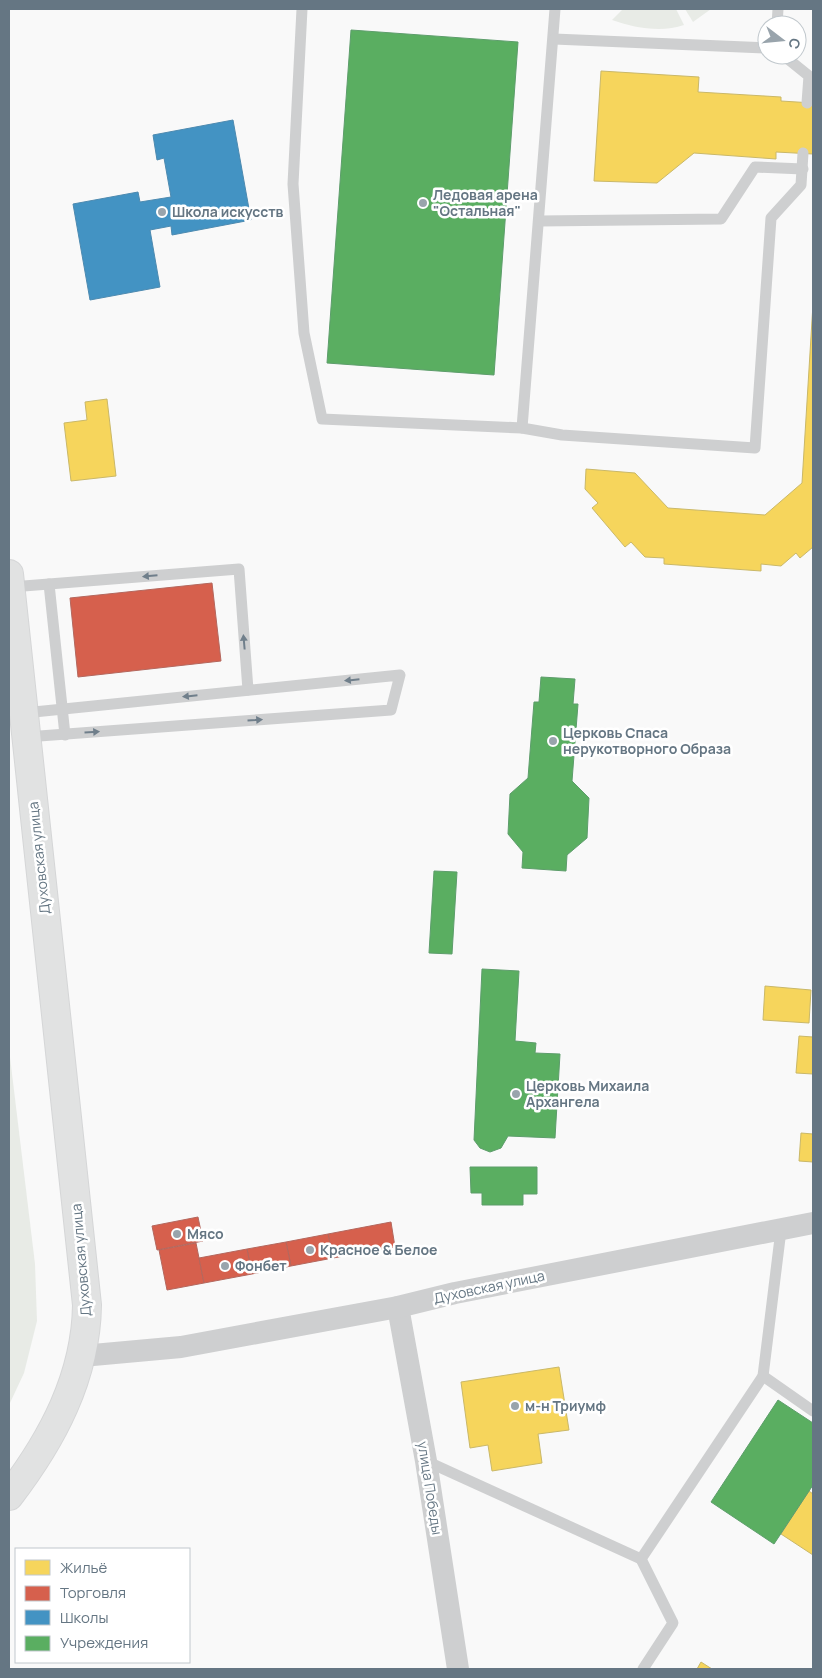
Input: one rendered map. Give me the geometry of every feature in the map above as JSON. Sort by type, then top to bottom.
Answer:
[{"type":"street","name":"Духовская улица","points":[[9,580],[86,1290],[87,1324],[82,1356],[181,1347],[398,1307],[455,1293],[813,1223]]},
{"type":"street","name":"улица Победы","points":[[398,1307],[426,1461],[458,1669]]},
{"type":"street","points":[[9,1496],[40,1452],[54,1426],[75,1381],[82,1356]]},
{"type":"lane","points":[[302,9],[292,184],[304,332],[322,419],[522,428],[562,435],[755,448],[771,218],[801,185],[803,153]]},
{"type":"lane","points":[[522,428],[555,9]]},
{"type":"lane","points":[[554,39],[757,48]]},
{"type":"lane","points":[[795,65],[809,76],[807,103]]},
{"type":"lane","points":[[539,221],[721,219],[754,167],[802,169]]},
{"type":"lane","points":[[9,580],[49,584],[239,569],[248,690]]},
{"type":"lane","points":[[49,584],[65,734]]},
{"type":"lane","points":[[400,675],[392,710],[65,734],[25,725],[62,709],[400,675]]},
{"type":"lane","points":[[641,1560],[763,1376],[781,1230]]},
{"type":"lane","points":[[763,1376],[813,1411]]},
{"type":"lane","points":[[426,1461],[641,1560],[673,1623],[643,1669]]},
{"type":"shaded area","points":[[623,9],[676,9],[684,25],[657,29],[629,25],[612,20]]},
{"type":"shaded area","points":[[685,9],[711,9],[693,22]]},
{"type":"shaded area","points":[[9,1049],[35,1264],[37,1321],[24,1373],[9,1405]]},
{"type":"building: Жильё","points":[[601,71],[699,77],[698,92],[781,97],[781,101],[813,103],[813,154],[776,152],[776,159],[694,153],[657,183],[594,181]]},
{"type":"building: Жильё","points":[[813,304],[813,547],[800,558],[796,553],[781,566],[761,564],[761,571],[664,564],[664,558],[645,557],[631,542],[625,547],[592,508],[598,503],[585,489],[586,469],[635,473],[668,508],[765,515],[802,483]]},
{"type":"building: Жильё","points":[[107,399],[116,476],[71,481],[64,423],[87,420],[85,402]]},
{"type":"building: Жильё","points":[[765,986],[811,990],[809,1023],[763,1020]]},
{"type":"building: Жильё","points":[[799,1036],[813,1037],[813,1074],[796,1073]]},
{"type":"building: Жильё","points":[[801,1133],[813,1134],[813,1162],[799,1161]]},
{"type":"building: Жильё","name":"м-н Триумф","points":[[559,1367],[569,1430],[538,1434],[542,1463],[492,1471],[488,1445],[470,1448],[461,1382]]},
{"type":"building: Жильё","points":[[809,1491],[813,1494],[813,1555],[781,1534]]},
{"type":"building: Жильё","points":[[701,1662],[712,1669],[697,1669]]},
{"type":"building: Торговля","points":[[212,583],[221,661],[78,677],[70,598]]},
{"type":"building: Торговля","name":"Мясо","points":[[198,1217],[203,1241],[157,1250],[152,1226]]},
{"type":"building: Торговля","points":[[391,1222],[395,1247],[333,1258],[328,1234]]},
{"type":"building: Торговля","name":"Красное & Белое","points":[[328,1234],[333,1258],[291,1266],[286,1242]]},
{"type":"building: Торговля","points":[[286,1242],[291,1266],[252,1274],[247,1249]]},
{"type":"building: Торговля","points":[[196,1243],[204,1283],[167,1290],[159,1250]]},
{"type":"building: Торговля","name":"Фонбет","points":[[247,1249],[252,1274],[204,1283],[199,1258]]},
{"type":"building: Школы","name":"Школа искусств","points":[[233,120],[251,220],[172,235],[171,226],[150,230],[160,287],[90,300],[73,204],[138,192],[140,202],[171,197],[164,158],[157,160],[153,135]]},
{"type":"building: Учреждения","name":"Ледовая арена \"Остальная\"","points":[[351,30],[518,42],[494,375],[327,363]]},
{"type":"building: Учреждения","name":"Церковь Спаса нерукотворного Образа","points":[[541,677],[575,679],[573,704],[578,704],[572,781],[589,798],[587,838],[567,855],[566,871],[522,868],[523,852],[508,834],[510,794],[528,778],[534,702],[539,702]]},
{"type":"building: Учреждения","points":[[434,871],[457,872],[452,954],[429,953]]},
{"type":"building: Учреждения","name":"Церковь Михаила Архангела","points":[[482,969],[519,971],[515,1041],[536,1043],[535,1053],[560,1054],[555,1138],[508,1136],[501,1148],[490,1152],[480,1148],[474,1140]]},
{"type":"building: Учреждения","points":[[470,1167],[537,1167],[537,1194],[523,1194],[523,1205],[482,1205],[482,1193],[471,1193]]},
{"type":"building: Учреждения","points":[[778,1400],[813,1423],[813,1485],[774,1544],[711,1502]]},
{"type":"place","name":"Ледовая арена \"Остальная\"","points":[[423,203]]},
{"type":"place","name":"Школа искусств","points":[[162,212]]},
{"type":"place","name":"Церковь Спаса нерукотворного Образа","points":[[553,741]]},
{"type":"place","name":"Церковь Михаила Архангела","points":[[516,1094]]},
{"type":"place","name":"Мясо","points":[[177,1234]]},
{"type":"place","name":"Красное & Белое","points":[[310,1250]]},
{"type":"place","name":"Фонбет","points":[[225,1266]]},
{"type":"place","name":"м-н Триумф","points":[[515,1406]]}]
